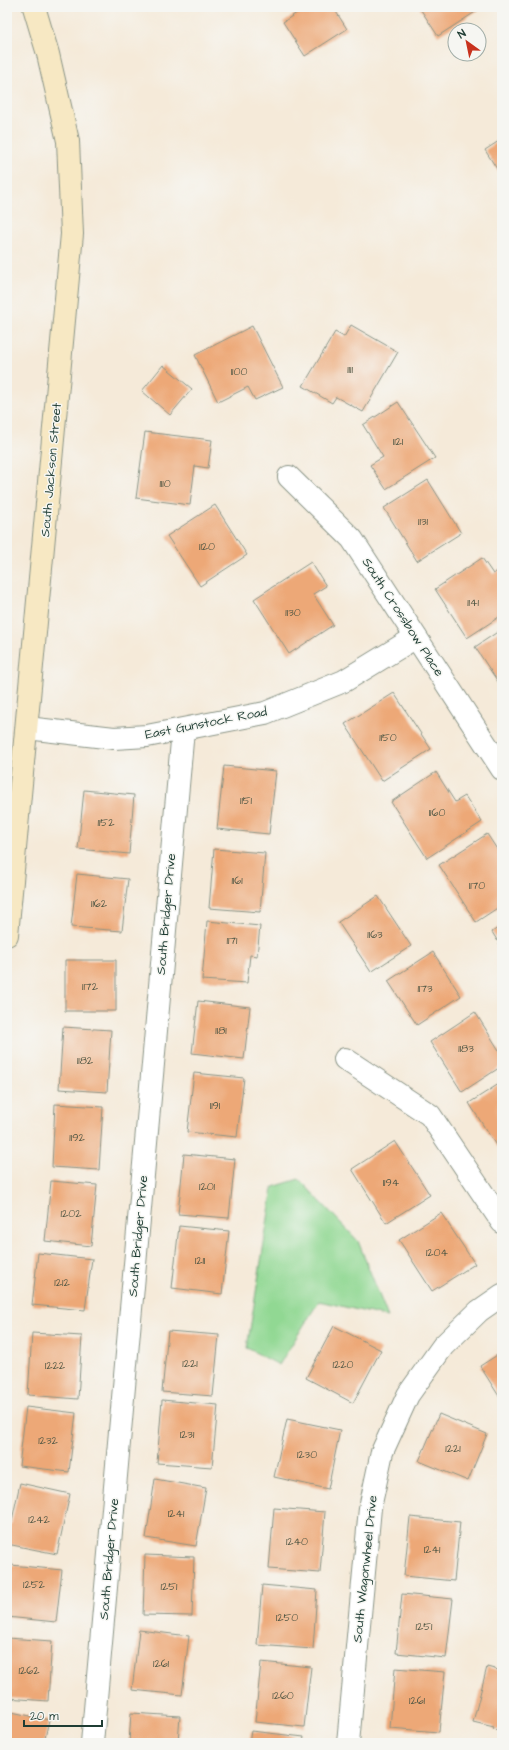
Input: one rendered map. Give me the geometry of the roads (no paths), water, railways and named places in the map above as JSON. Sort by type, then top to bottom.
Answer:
[{"type":"street","name":"South Jackson Street","points":[[7,935],[72,234],[68,141],[48,54],[34,7]]},
{"type":"street","name":"South Crossbow Place","points":[[289,477],[352,539],[502,769]]},
{"type":"street","name":"East Gunstock Road","points":[[27,728],[114,738],[147,736],[265,713],[344,681],[416,638]]},
{"type":"street","name":"South Bridger Drive","points":[[92,1743],[183,730]]},
{"type":"street","points":[[345,1059],[430,1115],[502,1222]]},
{"type":"street","name":"South Wagonwheel Drive","points":[[348,1743],[370,1508],[382,1452],[408,1395],[443,1346],[479,1311],[502,1295]]}]
